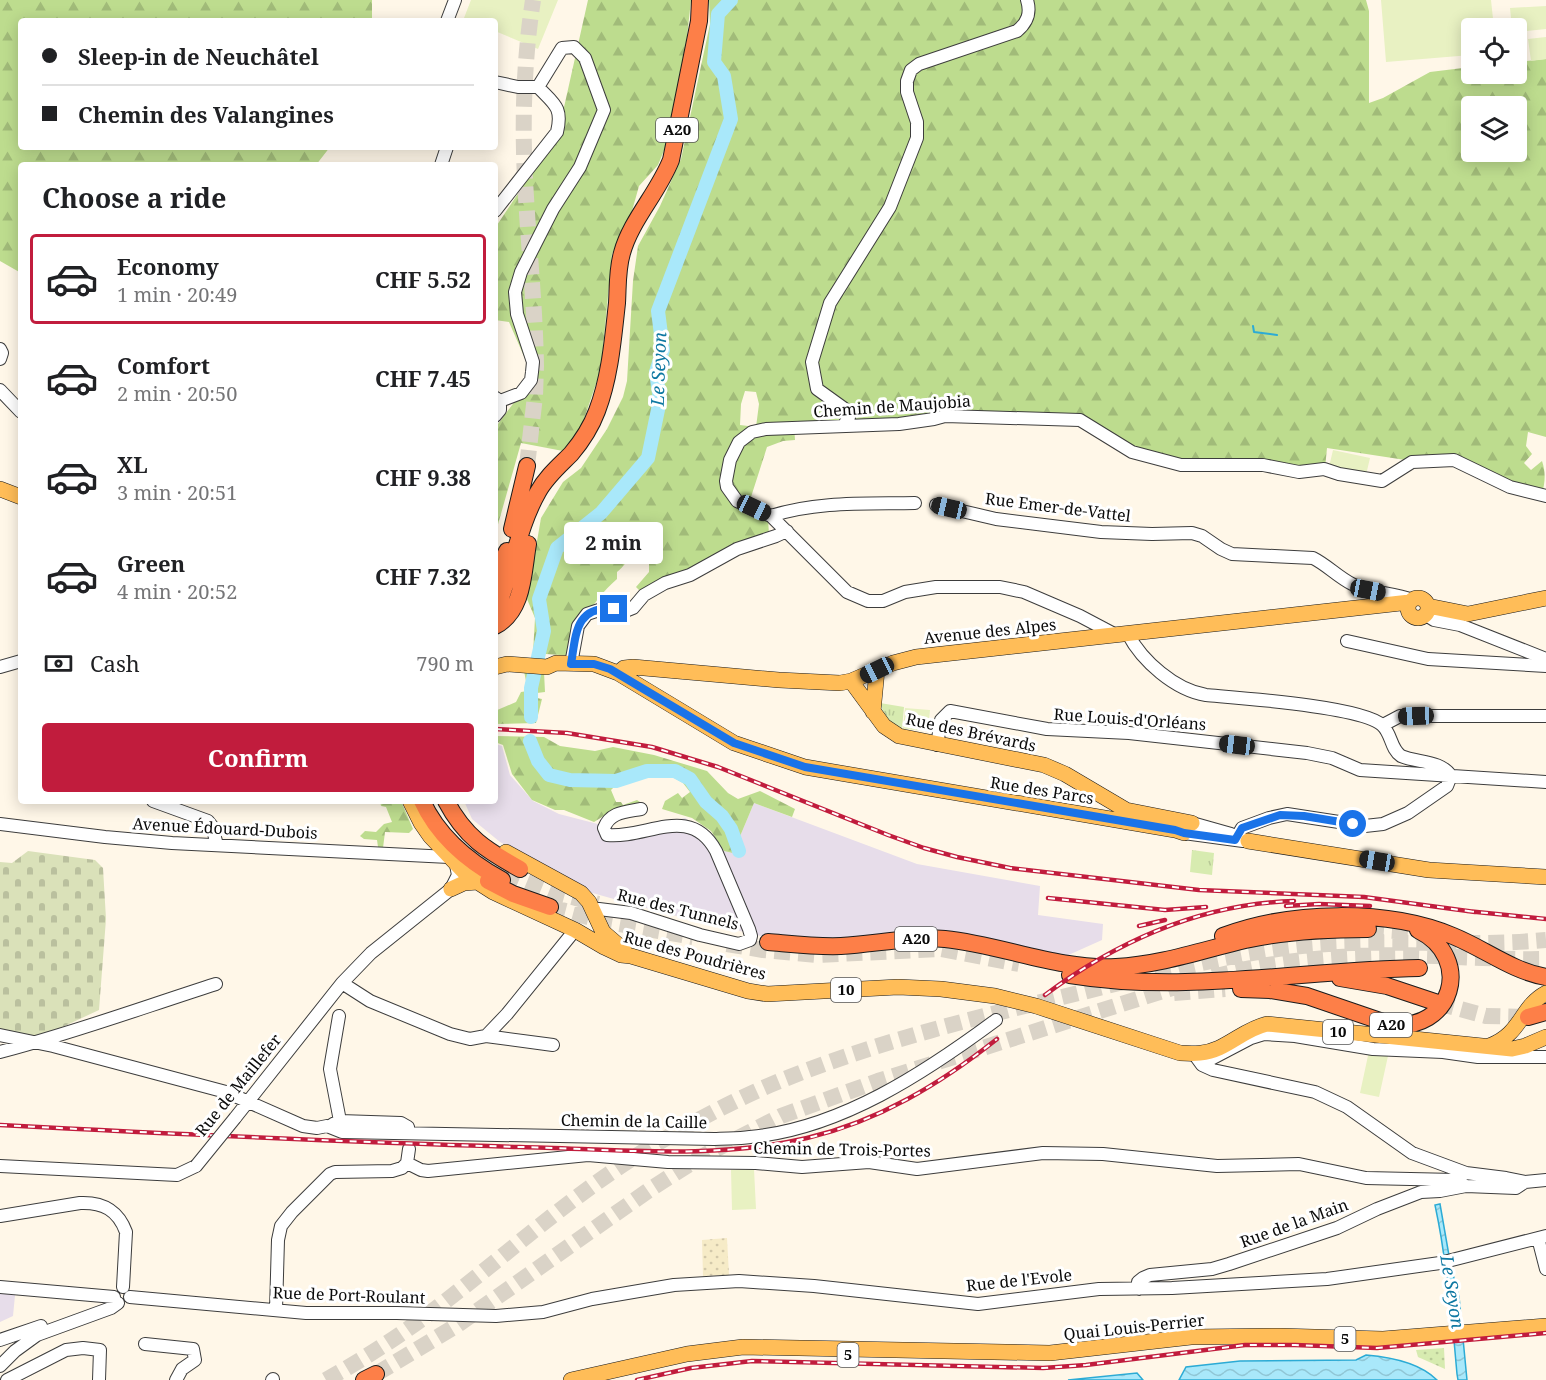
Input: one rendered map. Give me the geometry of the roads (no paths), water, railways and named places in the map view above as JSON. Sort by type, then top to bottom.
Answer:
[{"type":"highway","name":"A20","points":[[498,606],[534,500],[546,480],[579,444],[598,408],[608,373],[622,250],[663,177],[670,160],[699,21],[700,0]]},
{"type":"highway","points":[[498,624],[507,618],[515,606],[530,534],[540,505],[551,487],[589,443],[609,405],[618,367],[617,304]]},
{"type":"highway","points":[[498,582],[527,466]]},
{"type":"highway","points":[[498,571],[507,551]]},
{"type":"highway","points":[[416,804],[458,849],[482,868],[509,874]]},
{"type":"highway","points":[[434,804],[445,824],[463,843],[486,861],[509,874]]},
{"type":"highway","points":[[448,804],[457,820],[473,839],[491,853],[509,874]]},
{"type":"highway","points":[[453,861],[493,884],[550,908]]},
{"type":"highway","name":"A20","points":[[1166,959],[1237,931],[1286,920],[1344,917],[1398,922],[1416,929],[1433,939],[1442,949],[1449,961],[1451,976],[1448,995],[1439,1009],[1422,1022],[1412,1025],[1394,1025],[1306,996],[1270,990],[1225,989]]},
{"type":"highway","points":[[1398,922],[1446,933],[1519,969],[1546,977]]},
{"type":"highway","name":"A20","points":[[768,942],[840,946],[901,939],[942,939],[963,941],[1062,964],[1090,967],[1127,966],[1293,932],[1368,929]]},
{"type":"highway","points":[[1019,964],[1090,978],[1145,983],[1199,983],[1355,970],[1419,968]]},
{"type":"highway","points":[[1283,976],[1356,980],[1387,986],[1438,1003]]},
{"type":"highway","points":[[1524,1020],[1546,1012]]},
{"type":"main road","points":[[0,489],[18,496]]},
{"type":"main road","name":"Avenue des Alpes","points":[[618,673],[620,669],[627,667],[779,680],[851,681],[893,663],[916,657],[1372,605],[1468,614],[1546,598]]},
{"type":"main road","name":"Rue des Parcs","points":[[498,657],[528,662]]},
{"type":"main road","name":"Rue des Parcs","points":[[498,666],[549,659],[564,664],[603,666],[734,743],[805,767],[1191,831]]},
{"type":"main road","points":[[873,712],[877,670]]},
{"type":"main road","name":"Rue des Brévards","points":[[851,681],[884,726],[899,736],[1044,765],[1065,774],[1126,810],[1185,820],[1191,831]]},
{"type":"main road","name":"10","points":[[415,804],[430,836],[453,861]]},
{"type":"main road","name":"Rue des Tunnels","points":[[449,804],[482,838],[578,890],[586,898],[607,936],[631,956]]},
{"type":"main road","points":[[1241,840],[1429,870],[1546,877]]},
{"type":"main road","name":"Rue des Poudrières","points":[[453,861],[493,892],[575,930],[621,955],[748,991],[767,994],[882,988],[941,989],[995,996],[1064,1015],[1168,1050],[1194,1054]]},
{"type":"main road","points":[[451,890],[464,883],[478,882]]},
{"type":"main road","points":[[575,930],[592,911]]},
{"type":"main road","points":[[1489,1046],[1506,1038],[1524,1020],[1535,1001],[1546,993]]},
{"type":"main road","points":[[1524,1020],[1522,1035],[1527,1040],[1540,1040]]},
{"type":"main road","name":"10","points":[[1194,1054],[1218,1048],[1254,1028],[1267,1024],[1512,1048],[1540,1040]]},
{"type":"main road","name":"Quai Louis-Perrier","points":[[571,1380],[706,1351],[743,1347],[1050,1353],[1191,1337],[1280,1336],[1368,1339],[1546,1326]]},
{"type":"main road","name":"5","points":[[605,1380],[690,1361],[752,1354],[1061,1359],[1238,1337]]},
{"type":"street","points":[[448,18],[455,0]]},
{"type":"street","points":[[844,425],[849,412],[817,389],[812,362],[830,303],[890,207],[917,138],[917,123],[906,87],[909,74],[919,64],[1017,31],[1028,18],[1027,0]]},
{"type":"street","points":[[498,399],[521,393],[531,380],[533,362],[518,314],[515,292],[521,272],[554,209],[580,166],[604,110],[585,58],[574,47],[562,48],[538,87]]},
{"type":"street","points":[[498,83],[518,87],[538,87],[558,107],[560,117],[557,132],[498,207]]},
{"type":"street","points":[[0,349],[2,353],[0,359]]},
{"type":"street","points":[[0,390],[18,409]]},
{"type":"street","name":"Chemin de Maujobia","points":[[1122,634],[1024,592],[1000,587],[936,587],[905,592],[883,601],[868,601],[846,592],[771,516],[737,501],[727,487],[730,460],[739,442],[752,432],[766,429],[899,424],[945,416],[1080,420],[1132,452],[1180,465],[1263,465],[1299,472],[1324,470],[1382,481],[1412,462],[1454,460],[1510,487],[1546,496]]},
{"type":"street","points":[[771,516],[786,511],[841,504],[915,503]]},
{"type":"street","name":"Rue Emer-de-Vattel","points":[[936,505],[996,519],[1101,532],[1192,533],[1202,536],[1232,554],[1312,558],[1322,562],[1353,585],[1417,608],[1434,620],[1460,625],[1546,659]]},
{"type":"street","points":[[564,664],[578,626],[593,610],[633,608],[644,595],[665,583],[690,575],[736,549],[787,531]]},
{"type":"street","points":[[1122,634],[1156,668],[1177,684],[1199,694],[1335,710],[1372,718],[1383,725],[1396,752],[1401,756],[1438,765],[1447,770],[1451,776]]},
{"type":"street","points":[[1347,641],[1428,659],[1546,666]]},
{"type":"street","points":[[0,668],[18,662]]},
{"type":"street","name":"Rue Louis-d'Orléans","points":[[937,745],[941,720],[950,711],[1047,729],[1129,733],[1307,753],[1332,758],[1360,770],[1451,776]]},
{"type":"street","points":[[1383,725],[1400,716],[1472,714],[1546,716]]},
{"type":"street","points":[[1451,776],[1546,782]]},
{"type":"street","points":[[1191,831],[1227,832],[1241,840],[1242,828],[1280,815],[1304,816],[1365,826],[1383,824],[1408,813],[1447,786],[1451,776]]},
{"type":"street","points":[[161,804],[208,821],[212,826],[217,845]]},
{"type":"street","name":"Rue des Tunnels","points":[[592,911],[618,910],[700,935],[739,944],[750,940],[751,936],[712,842],[701,832],[693,827],[671,825],[617,836],[607,835],[604,828],[611,816],[640,809]]},
{"type":"street","name":"Avenue Édouard-Dubois","points":[[0,824],[105,837],[415,855],[453,861]]},
{"type":"street","points":[[415,855],[425,850],[430,836]]},
{"type":"street","points":[[451,890],[458,875],[453,861]]},
{"type":"street","name":"Rue de Maillefer","points":[[0,1166],[177,1175],[196,1166],[342,983],[376,947],[451,890]]},
{"type":"street","points":[[607,936],[608,920],[618,910]]},
{"type":"street","points":[[486,1036],[507,1014],[575,930]]},
{"type":"street","points":[[342,983],[370,1001],[450,1034],[470,1039],[486,1036],[553,1045]]},
{"type":"street","points":[[0,1052],[47,1040],[216,984]]},
{"type":"street","points":[[339,1016],[330,1069],[340,1121]]},
{"type":"street","name":"Chemin de la Caille","points":[[0,1035],[53,1046],[215,1089],[303,1126],[317,1128],[327,1126],[342,1132],[672,1139],[751,1137],[813,1123],[882,1095],[956,1050],[996,1020]]},
{"type":"street","points":[[1194,1054],[1211,1059],[1251,1038],[1264,1034],[1295,1036],[1373,1049],[1443,1052],[1478,1057],[1546,1057]]},
{"type":"street","points":[[1194,1054],[1202,1065],[1213,1070],[1316,1092],[1347,1107],[1412,1153],[1433,1162],[1466,1173],[1525,1182],[1546,1180]]},
{"type":"street","points":[[327,1126],[340,1121],[401,1123],[408,1127]]},
{"type":"street","points":[[276,1310],[279,1231],[292,1212],[330,1174],[392,1171],[405,1167],[409,1149]]},
{"type":"street","name":"Chemin de Trois-Portes","points":[[407,1163],[428,1171],[588,1155],[668,1162],[802,1167],[869,1162],[917,1169],[1043,1153],[1091,1154],[1216,1166],[1299,1164],[1366,1178],[1455,1180],[1466,1186],[1516,1188],[1525,1182]]},
{"type":"street","name":"Rue de la Main","points":[[1139,1289],[1138,1282],[1150,1275],[1212,1269],[1337,1227],[1421,1192],[1466,1186]]},
{"type":"street","points":[[0,1216],[93,1202],[114,1212],[126,1232],[121,1296],[115,1306],[38,1335],[25,1342],[0,1366]]},
{"type":"street","points":[[1542,1237],[1546,1269]]},
{"type":"street","name":"Rue de l'Evole","points":[[496,1316],[543,1312],[592,1299],[653,1288],[688,1283],[731,1281],[814,1286],[978,1304],[1083,1290],[1253,1285],[1327,1279],[1448,1261],[1542,1237]]},
{"type":"street","name":"Rue de Port-Roulant","points":[[0,1287],[306,1313],[496,1316]]},
{"type":"street","points":[[0,1340],[65,1317],[100,1311]]},
{"type":"street","points":[[145,1344],[193,1349],[195,1360],[182,1369],[176,1380]]},
{"type":"street","points":[[7,1380],[66,1350],[83,1348],[100,1350],[97,1380],[87,1380]]},
{"type":"water","points":[[1440,1204],[1451,1267],[1459,1297],[1467,1380],[1458,1380],[1457,1374],[1452,1318],[1456,1317],[1456,1309],[1451,1309],[1435,1205]]},
{"type":"water","points":[[1366,1355],[1394,1359],[1413,1365],[1437,1380],[1179,1380],[1186,1367],[1240,1361],[1356,1360]]},
{"type":"water","points":[[1137,1373],[1143,1380],[1068,1380]]},
{"type":"waterway","name":"Le Seyon","points":[[531,717],[531,688],[544,631],[539,599],[557,548],[601,513],[648,458],[660,400],[656,372],[663,350],[658,311],[731,119],[724,76],[714,62],[718,14],[731,0]]},
{"type":"waterway","points":[[1253,326],[1254,332],[1277,335]]},
{"type":"waterway","name":"Le Seyon","points":[[530,741],[538,761],[549,775],[570,780],[616,781],[647,771],[675,771],[690,779],[706,802],[722,816],[731,829],[739,851]]},
{"type":"tunnel","points":[[527,466],[536,366],[524,134],[526,67],[533,0]]},
{"type":"tunnel","points":[[505,872],[551,891],[598,904]]},
{"type":"tunnel","points":[[550,907],[607,922],[693,937]]},
{"type":"tunnel","points":[[1368,929],[1426,933]]},
{"type":"tunnel","points":[[326,1380],[415,1324],[577,1197],[634,1158],[729,1104],[770,1085],[846,1056],[964,1021],[1169,971],[1283,948],[1341,943],[1488,943],[1546,940]]},
{"type":"tunnel","points":[[727,944],[818,955],[941,949],[1019,964]]},
{"type":"tunnel","points":[[1213,977],[1260,966],[1356,956],[1546,959]]},
{"type":"tunnel","points":[[376,1374],[456,1326],[652,1188],[701,1157],[781,1116],[878,1081],[1185,984]]},
{"type":"tunnel","points":[[1174,993],[1225,989]]},
{"type":"tunnel","points":[[1438,1003],[1486,1016],[1528,1017]]},
{"type":"railway","points":[[498,729],[567,733],[652,747],[718,767],[924,848],[1010,868],[1199,890],[1364,897],[1475,912]]},
{"type":"railway","points":[[1048,898],[1165,910],[1206,907]]},
{"type":"railway","points":[[1045,995],[1102,958],[1162,929],[1226,909],[1294,901]]},
{"type":"railway","points":[[1286,906],[1319,904],[1370,906]]},
{"type":"railway","points":[[1467,911],[1546,919]]},
{"type":"railway","points":[[1139,926],[1165,920]]},
{"type":"railway","points":[[0,1125],[195,1135],[628,1151],[736,1149],[807,1138],[859,1122],[931,1086],[997,1039]]},
{"type":"railway","points":[[637,1380],[691,1368],[752,1361],[1043,1368],[1086,1365],[1245,1345],[1377,1348],[1546,1333]]}]
